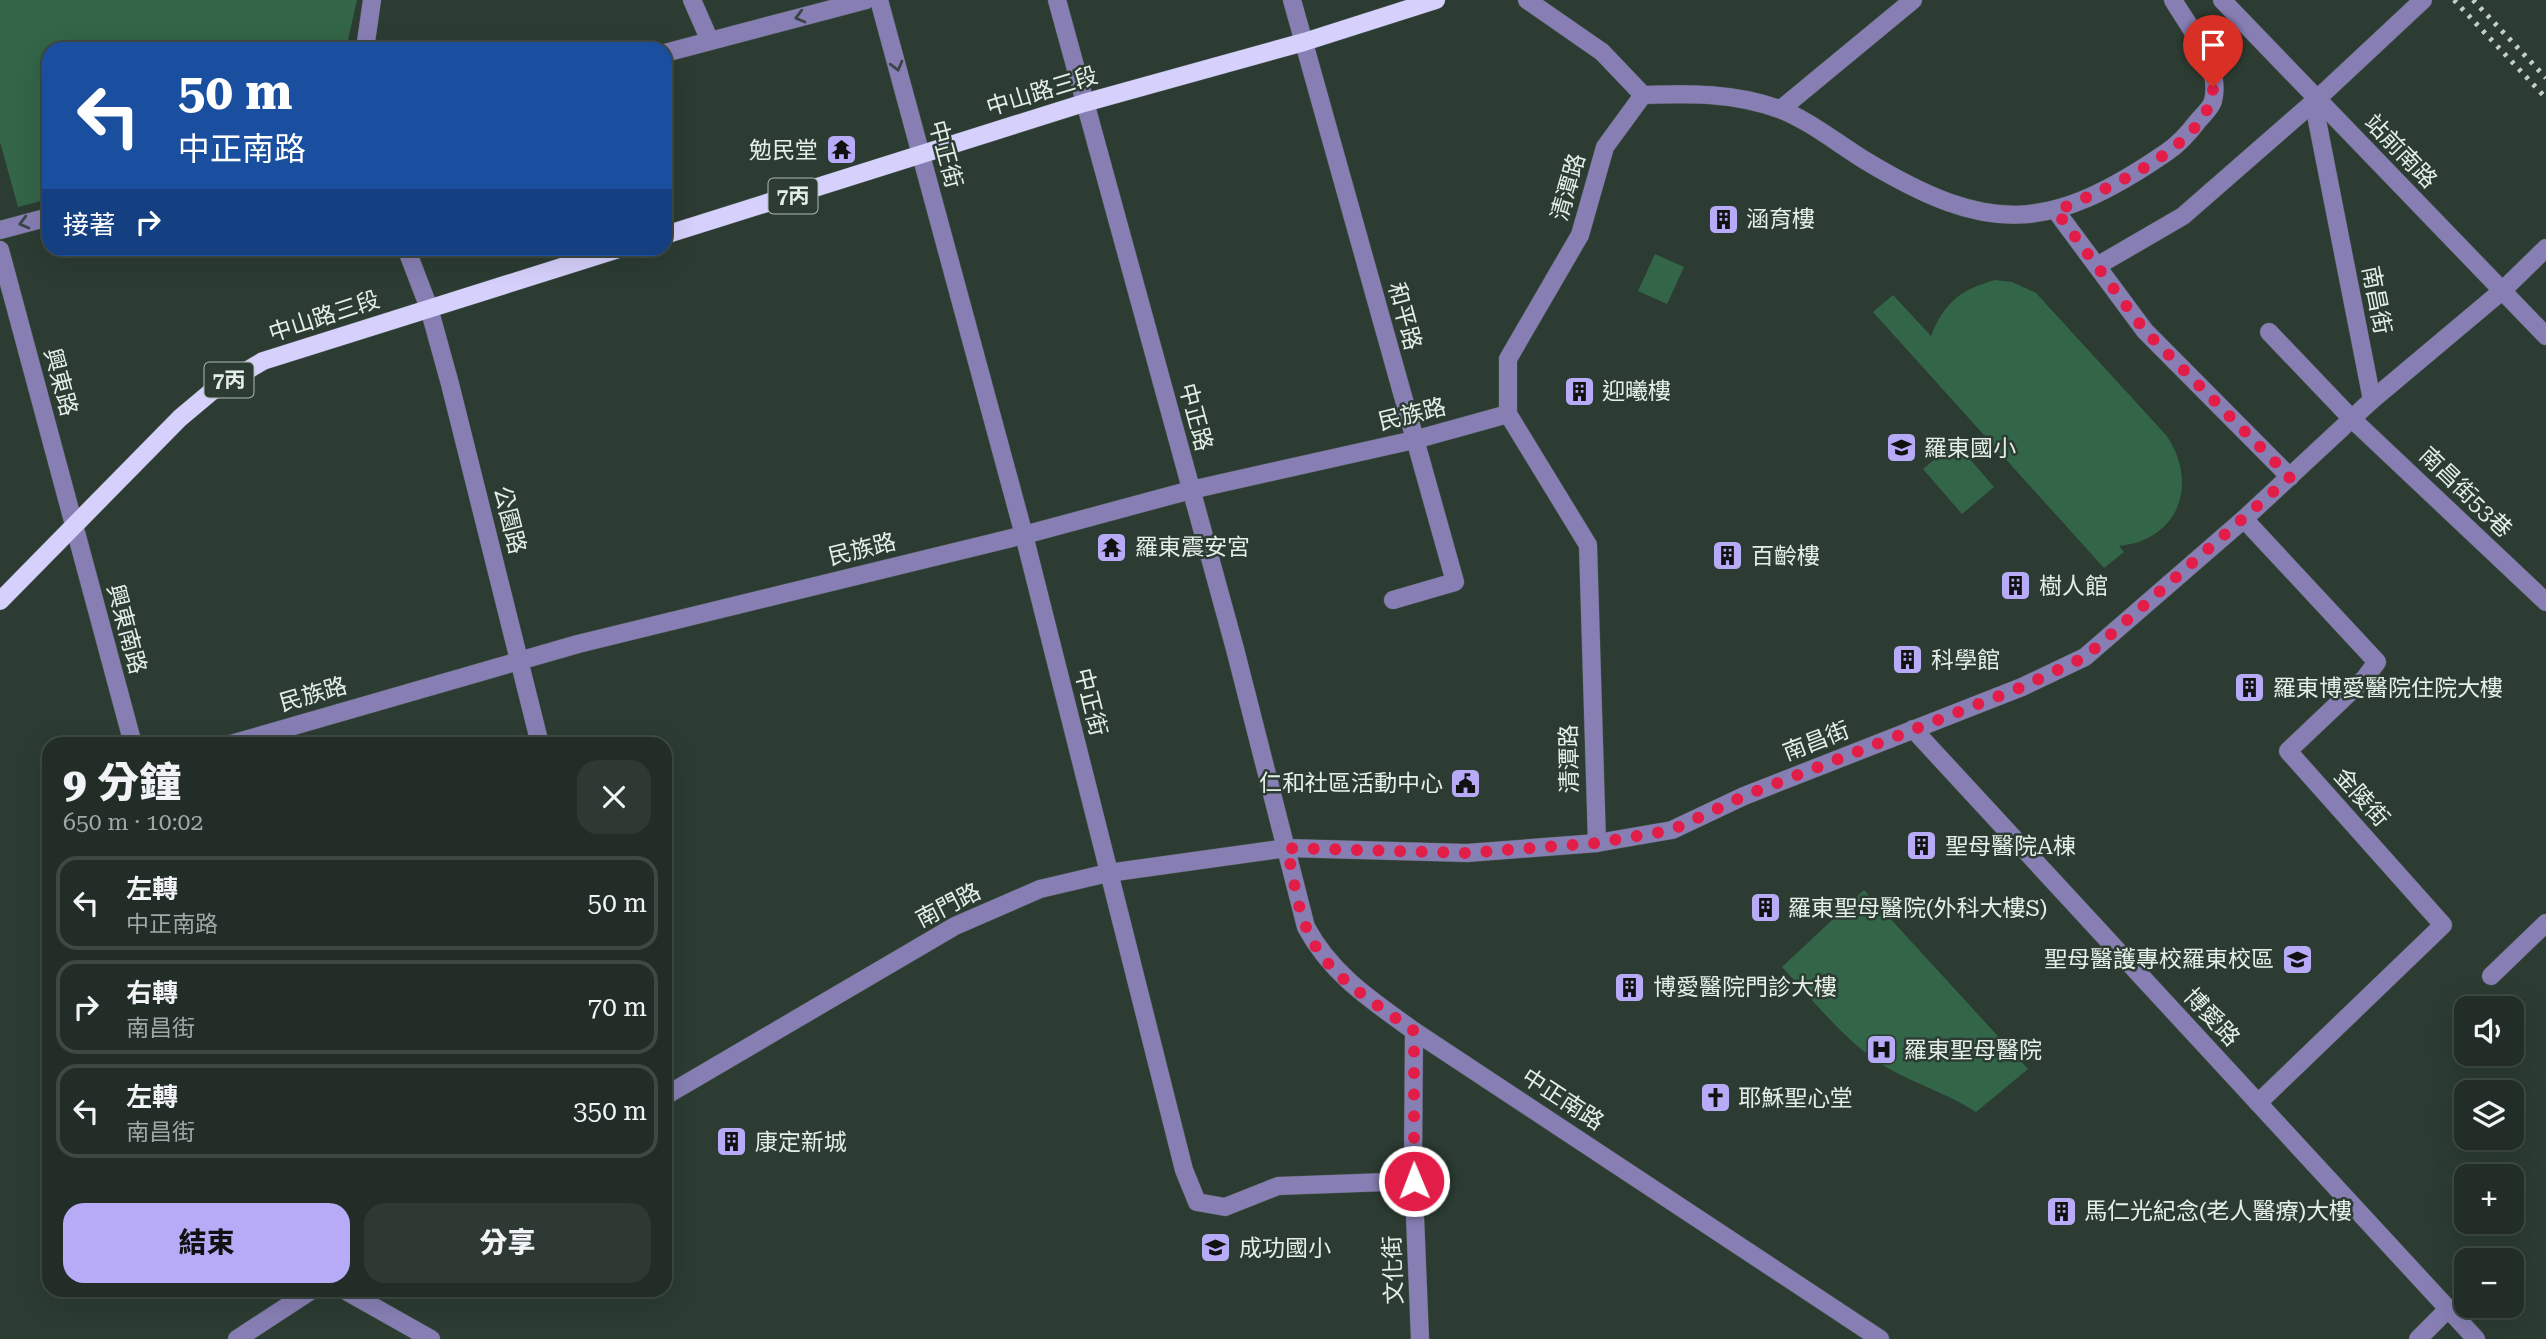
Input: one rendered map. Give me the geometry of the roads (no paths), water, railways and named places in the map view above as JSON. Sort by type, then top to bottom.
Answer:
[{"type":"main road","name":"中山路三段","points":[[672,233],[1084,103],[1304,41],[1436,0]]},
{"type":"main road","name":"中山路三段","points":[[0,601],[180,418],[237,374],[262,361],[596,256]]},
{"type":"street","points":[[366,42],[372,0]]},
{"type":"street","points":[[692,0],[710,41]]},
{"type":"street","points":[[672,51],[866,0]]},
{"type":"street","name":"中正街","points":[[879,0],[1024,535],[1184,1170],[1197,1202],[1224,1207],[1278,1185],[1414,1181]]},
{"type":"street","name":"中正路","points":[[1057,0],[1287,848]]},
{"type":"street","name":"和平路","points":[[1292,0],[1413,440],[1455,582],[1393,600]]},
{"type":"street","points":[[1527,0],[1602,52],[1643,94],[1706,92],[1780,109],[1884,172],[1946,202],[1968,210],[2026,216],[2056,211],[2133,176],[2180,143],[2213,102],[2214,72],[2174,0]]},
{"type":"street","points":[[1780,109],[1913,0]]},
{"type":"street","name":"站前南路","points":[[2222,0],[2546,336]]},
{"type":"street","points":[[2097,267],[2183,216],[2317,99],[2423,0]]},
{"type":"street","name":"清潭路","points":[[1597,843],[1588,545],[1508,414],[1508,359],[1580,236],[1605,147],[1643,94]]},
{"type":"street","name":"南昌街","points":[[1287,848],[1467,853],[1597,843],[1672,830],[1744,796],[2022,687],[2085,657],[2244,519],[2372,400],[2316,115],[2317,99]]},
{"type":"street","points":[[2056,211],[2145,331],[2290,477]]},
{"type":"street","points":[[0,230],[42,219]]},
{"type":"street","points":[[2372,400],[2503,290],[2546,247]]},
{"type":"street","name":"興東路","points":[[0,250],[75,527]]},
{"type":"street","name":"公園路","points":[[408,256],[429,308],[539,737]]},
{"type":"street","name":"南昌街53巷","points":[[2269,332],[2352,419],[2546,602]]},
{"type":"street","name":"民族路","points":[[255,737],[520,659],[1024,535],[1191,490],[1413,440],[1508,414]]},
{"type":"street","name":"金陵街","points":[[2244,519],[2377,662],[2365,678],[2288,751],[2443,925],[2258,1103]]},
{"type":"street","name":"興東南路","points":[[75,527],[131,737]]},
{"type":"street","name":"博愛路","points":[[1913,729],[2476,1339]]},
{"type":"street","name":"南門路","points":[[672,1092],[966,921],[1040,889],[1108,873],[1287,848]]},
{"type":"street","name":"中正南路","points":[[1287,848],[1306,927],[1319,952],[1348,983],[1414,1031],[1880,1339]]},
{"type":"street","points":[[2491,976],[2546,923]]},
{"type":"street","name":"文化街","points":[[1414,1031],[1414,1181],[1420,1339]]},
{"type":"street","points":[[237,1339],[301,1297]]},
{"type":"street","points":[[356,1297],[431,1339]]},
{"type":"street","points":[[2418,1339],[2448,1309]]},
{"type":"railway","points":[[2454,0],[2546,98]]},
{"type":"railway","points":[[2473,0],[2546,78]]},
{"type":"place","name":"勉民堂","points":[[841,150]]},
{"type":"place","name":"涵育樓","points":[[1723,219]]},
{"type":"place","name":"迎曦樓","points":[[1579,391]]},
{"type":"place","name":"羅東國小","points":[[1901,448]]},
{"type":"place","name":"羅東震安宮","points":[[1112,547]]},
{"type":"place","name":"百齡樓","points":[[1728,556]]},
{"type":"place","name":"樹人館","points":[[2016,586]]},
{"type":"place","name":"科學館","points":[[1908,660]]},
{"type":"place","name":"羅東博愛醫院住院大樓","points":[[2250,688]]},
{"type":"place","name":"仁和社區活動中心","points":[[1466,783]]},
{"type":"place","name":"聖母醫院A棟","points":[[1922,846]]},
{"type":"place","name":"羅東聖母醫院(外科大樓S)","points":[[1765,908]]},
{"type":"place","name":"聖母醫護專校羅東校區","points":[[2297,959]]},
{"type":"place","name":"博愛醫院門診大樓","points":[[1630,987]]},
{"type":"place","name":"羅東聖母醫院","points":[[1881,1050]]},
{"type":"place","name":"耶穌聖心堂","points":[[1715,1098]]},
{"type":"place","name":"康定新城","points":[[732,1142]]},
{"type":"place","name":"馬仁光紀念(老人醫療)大樓","points":[[2061,1211]]},
{"type":"place","name":"成功國小","points":[[1216,1248]]}]
